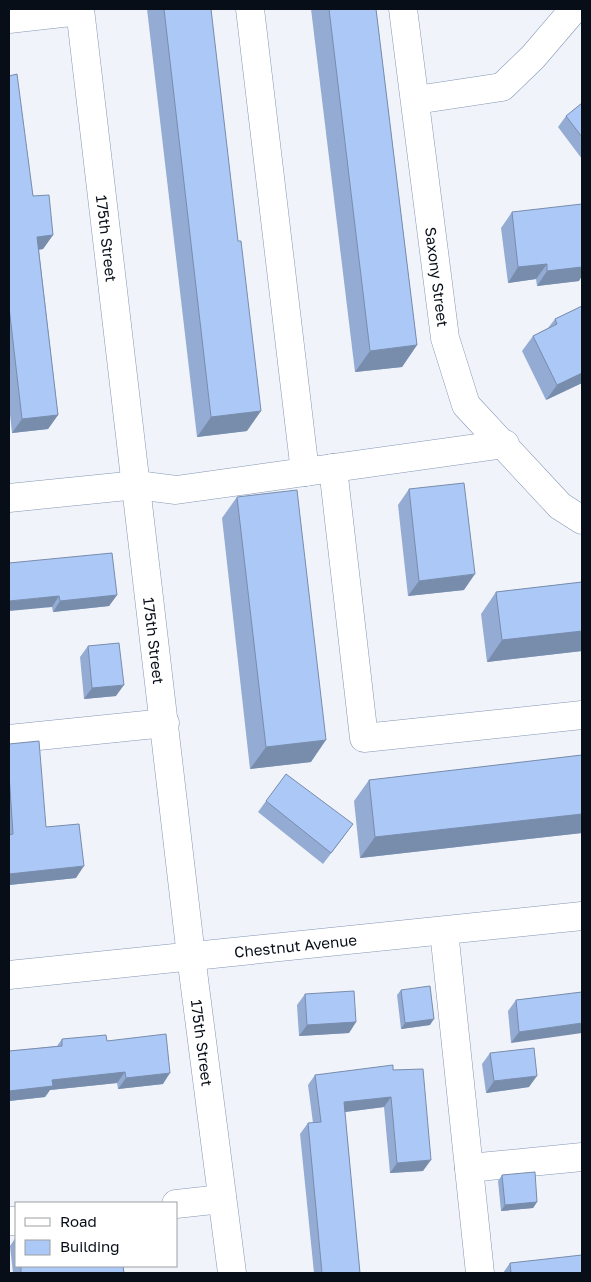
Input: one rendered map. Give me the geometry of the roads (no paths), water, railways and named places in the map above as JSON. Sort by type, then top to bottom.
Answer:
[{"type":"street","points":[[250,9],[305,472]]},
{"type":"street","name":"Saxony Street","points":[[403,9],[445,338],[466,404],[571,513]]},
{"type":"street","points":[[416,100],[502,86],[533,58],[574,9]]},
{"type":"street","points":[[9,19],[80,10]]},
{"type":"street","name":"175th Street","points":[[80,10],[191,956],[232,1273]]},
{"type":"street","points":[[9,498],[137,485],[176,490],[505,444]]},
{"type":"street","points":[[333,468],[364,738],[582,715]]},
{"type":"street","points":[[9,739],[165,723]]},
{"type":"street","name":"Chestnut Avenue","points":[[9,975],[582,916]]},
{"type":"street","points":[[444,931],[480,1273]]},
{"type":"street","points":[[469,1168],[582,1157]]},
{"type":"street","points":[[178,1204],[222,1199]]}]
